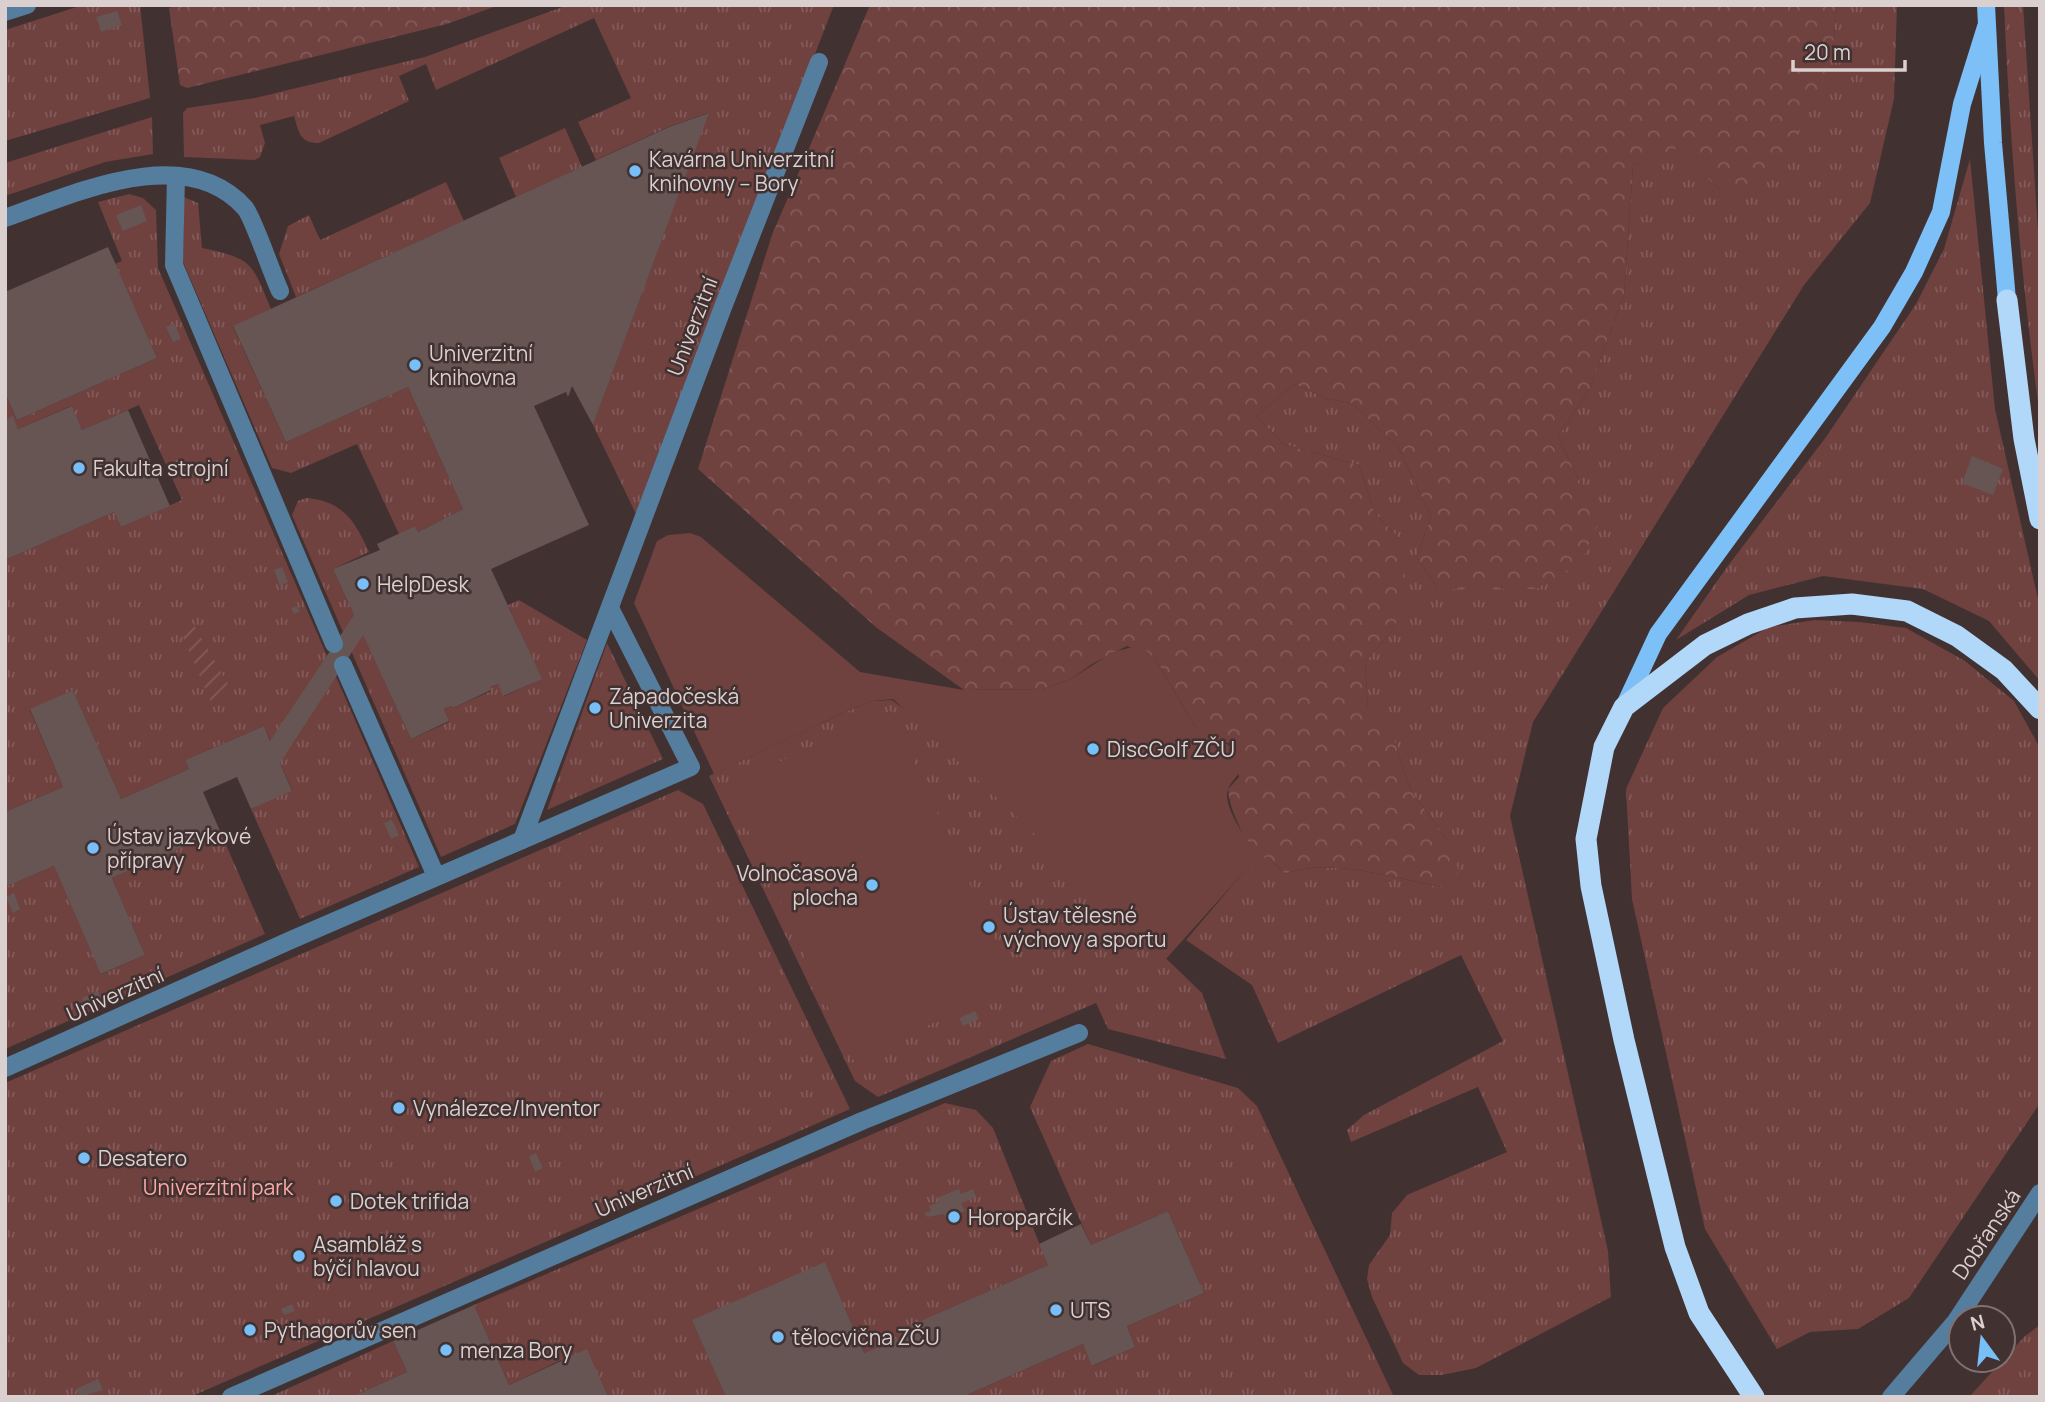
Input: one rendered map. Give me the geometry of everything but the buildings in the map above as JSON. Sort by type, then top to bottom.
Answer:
[{"type":"highway","points":[[2007,300],[2024,439],[2040,519]]},
{"type":"highway","points":[[1754,1397],[1699,1313],[1675,1247],[1624,1040],[1591,886],[1586,839],[1604,747],[1624,707],[1705,645],[1748,624],[1795,608],[1852,604],[1907,611],[1957,636],[2004,670],[2040,709]]},
{"type":"main road","points":[[1986,5],[2007,300]]},
{"type":"main road","points":[[1624,707],[1658,634],[1882,327],[1914,272],[1941,212],[1962,104],[1986,27]]},
{"type":"street","points":[[5,12],[27,5]]},
{"type":"street","name":"Univerzitní","points":[[522,840],[819,62]]},
{"type":"street","points":[[5,218],[111,181],[176,176],[198,178],[222,186],[247,210],[280,291]]},
{"type":"street","points":[[176,176],[174,265],[334,644]]},
{"type":"street","name":"Univerzitní","points":[[5,1068],[436,876],[691,767],[610,608]]},
{"type":"street","points":[[343,665],[436,876]]},
{"type":"street","name":"Univerzitní","points":[[231,1397],[836,1132],[1079,1033]]},
{"type":"street","name":"Dobřanská","points":[[1891,1397],[1956,1321],[2040,1194]]},
{"type":"green space","points":[[83,5],[140,5],[150,98],[5,141],[5,30]]},
{"type":"green space","points":[[178,5],[499,5],[447,24],[187,88],[180,85],[169,8]]},
{"type":"green space","points":[[568,5],[834,5],[636,514],[593,425],[708,113],[668,127],[596,160],[578,122],[631,98],[594,18],[436,90],[426,64],[399,76],[409,101],[319,143],[304,139],[294,116],[260,125],[265,143],[260,157],[255,160],[184,157],[183,113],[187,108],[255,98],[425,57]]},
{"type":"green space","points":[[870,5],[1837,5],[1832,57],[1795,138],[1750,196],[1721,191],[1677,148],[1633,166],[1624,295],[1590,388],[1558,437],[1577,477],[1603,514],[1580,563],[1536,589],[1438,589],[1417,557],[1431,516],[1398,447],[1352,403],[1328,399],[1294,384],[1257,416],[1283,444],[1359,465],[1375,514],[1399,538],[1406,584],[1395,627],[1365,662],[1368,710],[1394,740],[1411,791],[1449,842],[1459,871],[1441,887],[1342,868],[1302,869],[1285,874],[1268,857],[1253,861],[1229,799],[1228,789],[1239,777],[1234,745],[1212,738],[1194,725],[1156,660],[1127,646],[1092,664],[1071,679],[1043,689],[964,690],[877,628],[698,469],[772,235]]},
{"type":"green space","points":[[1837,5],[1897,5],[1894,99],[1870,203],[1804,285],[1533,722],[1510,816],[1608,1251],[1611,1297],[1476,1368],[1442,1375],[1419,1375],[1403,1363],[1372,1297],[1367,1279],[1369,1265],[1390,1235],[1392,1213],[1407,1195],[1507,1152],[1478,1087],[1351,1142],[1347,1130],[1364,1115],[1503,1041],[1461,955],[1278,1043],[1252,985],[1186,940],[1253,861],[1268,857],[1285,874],[1302,869],[1342,868],[1440,887],[1449,842],[1411,791],[1394,740],[1368,711],[1365,662],[1395,627],[1399,538],[1375,514],[1359,465],[1283,444],[1257,416],[1294,384],[1328,399],[1352,403],[1398,447],[1431,516],[1417,557],[1438,589],[1472,588],[1602,514],[1577,477],[1558,437],[1590,388],[1624,295],[1633,166],[1677,147],[1721,191],[1832,57]]},
{"type":"green space","points":[[2004,5],[2023,5],[2040,261],[2040,417],[2017,212]]},
{"type":"green space","points":[[152,117],[153,154],[105,162],[5,196],[5,163]]},
{"type":"green space","points":[[565,128],[582,167],[516,197],[499,158]]},
{"type":"green space","points":[[1970,159],[1995,409],[2040,608],[2040,681],[1989,621],[1923,589],[1823,576],[1749,595],[1676,640],[1727,567],[1826,437],[1916,304],[1944,249]]},
{"type":"green space","points":[[446,182],[464,221],[296,297],[279,254],[288,226],[309,215],[320,240]]},
{"type":"green space","points":[[129,194],[143,198],[156,210],[158,268],[419,867],[300,919],[251,809],[292,790],[264,726],[185,760],[189,769],[121,799],[73,690],[30,710],[63,787],[5,812],[5,560],[114,512],[121,527],[182,500],[139,405],[82,430],[71,406],[18,429],[13,417],[5,420],[5,393],[17,420],[157,358],[115,264],[122,261],[98,202]]},
{"type":"green space","points":[[184,197],[198,203],[202,248],[232,256],[248,265],[259,281],[271,309],[233,327],[286,442],[408,387],[463,509],[418,532],[415,526],[399,534],[357,444],[291,473],[272,468],[183,262]]},
{"type":"green space","points":[[306,498],[329,503],[346,514],[369,552],[333,569],[411,739],[449,722],[444,709],[451,706],[453,708],[491,691],[490,687],[498,684],[504,696],[541,679],[508,605],[519,600],[587,640],[515,824],[441,857],[292,515],[298,501]]},
{"type":"green space","name":"DiscGolf ZČU","points":[[690,533],[701,537],[860,672],[964,690],[1043,689],[1071,679],[1113,652],[1141,645],[1156,660],[1194,725],[1244,754],[1245,765],[1229,786],[1227,797],[1240,828],[1265,864],[1243,873],[1166,959],[893,699],[873,701],[845,712],[714,774],[634,603],[657,541],[668,535]]},
{"type":"green space","points":[[1815,620],[1906,628],[1965,661],[2014,701],[2040,748],[2040,1103],[1909,1298],[1858,1329],[1810,1332],[1777,1349],[1705,1229],[1632,899],[1626,789],[1663,708],[1717,657],[1769,627]]},
{"type":"green space","points":[[193,623],[233,693],[211,702],[180,630]]},
{"type":"green space","points":[[607,643],[663,759],[547,810]]},
{"type":"green space","points":[[892,700],[917,719],[1202,993],[1226,1059],[1108,1029],[1096,1003],[878,1097],[855,1081],[709,776],[845,712],[873,701]]},
{"type":"green space","name":"Volnočasová plocha","points":[[891,711],[1016,985],[852,1060],[728,785]]},
{"type":"green space","name":"Univerzitní park","points":[[678,790],[703,804],[850,1109],[190,1397],[5,1397],[5,1083]]},
{"type":"green space","points":[[220,831],[265,934],[5,1049],[5,887],[54,866],[102,974],[145,955],[112,878]]},
{"type":"green space","points":[[1088,1044],[1238,1088],[1257,1106],[1394,1397],[962,1397],[1083,1344],[1093,1366],[1135,1347],[1127,1326],[1204,1293],[1168,1211],[1091,1245],[1030,1107],[1051,1061]]},
{"type":"green space","points":[[945,1103],[976,1110],[993,1128],[1048,1265],[901,1330],[903,1336],[864,1353],[825,1263],[693,1320],[726,1397],[577,1397],[561,1360],[509,1385],[474,1305]]},
{"type":"green space","points":[[2040,1325],[2040,1397],[1969,1397],[1990,1374],[2017,1374],[2017,1345]]},
{"type":"green space","points":[[393,1341],[407,1372],[351,1397],[269,1397]]},
{"type":"place","name":"Kavárna Univerzitní knihovny – Bory","points":[[635,171]]},
{"type":"place","name":"Univerzitní knihovna","points":[[415,365]]},
{"type":"place","name":"Fakulta strojní","points":[[79,468]]},
{"type":"place","name":"HelpDesk","points":[[363,584]]},
{"type":"place","name":"Západočeská Univerzita","points":[[595,708]]},
{"type":"place","name":"DiscGolf ZČU","points":[[1093,749]]},
{"type":"place","name":"Ústav jazykové přípravy","points":[[93,848]]},
{"type":"place","name":"Volnočasová plocha","points":[[872,885]]},
{"type":"place","name":"Ústav tělesné výchovy a sportu","points":[[989,927]]},
{"type":"place","name":"Vynálezce/Inventor","points":[[399,1108]]},
{"type":"place","name":"Desatero","points":[[84,1158]]},
{"type":"place","name":"Dotek trifida","points":[[336,1201]]},
{"type":"place","name":"Horoparčík","points":[[954,1217]]},
{"type":"place","name":"Asambláž s býčí hlavou","points":[[299,1256]]},
{"type":"place","name":"UTS","points":[[1056,1310]]},
{"type":"place","name":"Pythagorův sen","points":[[250,1330]]},
{"type":"place","name":"tělocvična ZČU","points":[[778,1337]]},
{"type":"place","name":"menza Bory","points":[[446,1350]]}]
